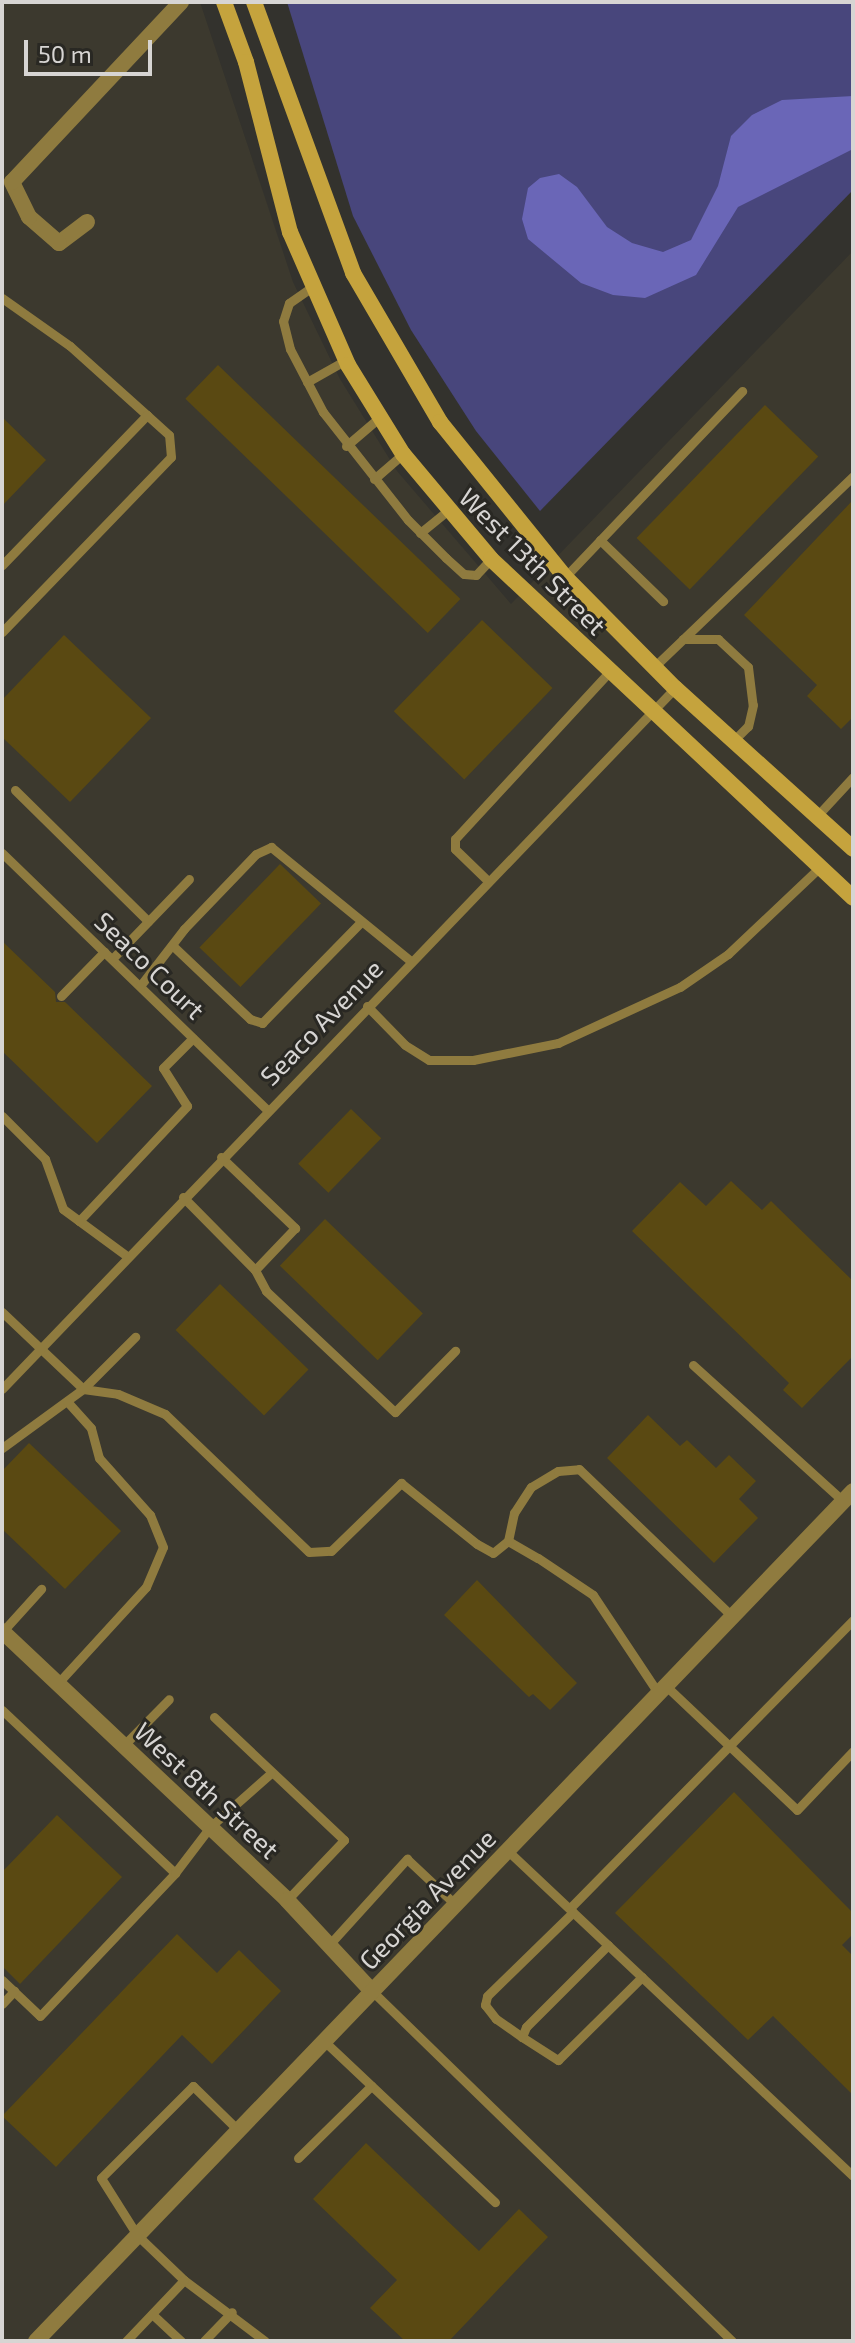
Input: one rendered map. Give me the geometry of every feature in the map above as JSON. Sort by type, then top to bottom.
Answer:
[{"type":"main road","name":"West 13th Street","points":[[224,2],[246,62],[290,232],[346,360],[403,454],[491,559],[853,898]]},
{"type":"main road","name":"West 13th Street","points":[[254,2],[353,273],[391,345],[440,422],[565,577],[675,688],[853,849]]},
{"type":"street","points":[[87,222],[59,243],[29,217],[12,182],[181,2]]},
{"type":"street","name":"Georgia Avenue","points":[[36,2341],[848,1496]]},
{"type":"street","name":"West 8th Street","points":[[2,1631],[287,1900],[372,1991]]},
{"type":"lane","points":[[312,287],[289,303],[283,321],[307,382],[346,446],[420,533],[464,574],[476,575],[491,559]]},
{"type":"lane","points":[[2,298],[70,346],[147,415],[173,443],[171,457],[2,632]]},
{"type":"lane","points":[[307,382],[346,360]]},
{"type":"lane","points":[[565,577],[742,391]]},
{"type":"lane","points":[[2,565],[147,415]]},
{"type":"lane","points":[[346,446],[380,417]]},
{"type":"lane","points":[[374,479],[403,454]]},
{"type":"lane","points":[[654,667],[853,476]]},
{"type":"lane","points":[[420,533],[448,510]]},
{"type":"lane","points":[[600,540],[663,601]]},
{"type":"lane","points":[[683,639],[718,639],[748,667],[753,705],[748,726],[733,741]]},
{"type":"lane","points":[[488,881],[455,849],[455,839],[610,671]]},
{"type":"lane","name":"Seaco Avenue","points":[[3,1386],[675,688]]},
{"type":"lane","points":[[817,816],[853,777]]},
{"type":"lane","points":[[15,790],[148,921]]},
{"type":"lane","points":[[140,986],[172,945],[256,854],[271,847],[411,961]]},
{"type":"lane","name":"Seaco Court","points":[[2,853],[267,1110]]},
{"type":"lane","points":[[367,1006],[405,1045],[429,1060],[473,1060],[558,1043],[680,987],[728,954],[820,867]]},
{"type":"lane","points":[[61,996],[148,921],[189,879]]},
{"type":"lane","points":[[172,945],[250,1019],[262,1023],[361,922]]},
{"type":"lane","points":[[79,1221],[187,1106],[163,1068],[193,1038]]},
{"type":"lane","points":[[2,1116],[45,1159],[58,1201],[79,1221],[127,1256]]},
{"type":"lane","points":[[221,1157],[295,1228],[255,1270]]},
{"type":"lane","points":[[183,1197],[255,1270],[266,1291],[395,1412],[455,1351]]},
{"type":"lane","points":[[2,1312],[83,1389],[118,1394],[165,1414],[309,1552],[331,1551],[401,1483],[477,1544],[493,1553],[508,1541],[514,1513],[531,1487],[558,1471],[579,1469],[732,1616]]},
{"type":"lane","points":[[2,1448],[83,1389],[135,1337]]},
{"type":"lane","points":[[693,1365],[848,1496]]},
{"type":"lane","points":[[58,1683],[146,1587],[163,1547],[150,1515],[99,1458],[91,1428],[67,1401]]},
{"type":"lane","points":[[508,1541],[593,1595],[662,1690],[728,1745],[797,1810],[853,1751]]},
{"type":"lane","points":[[2,1631],[41,1589]]},
{"type":"lane","points":[[642,1977],[558,2060],[496,2019],[485,2005],[487,1996],[853,1620]]},
{"type":"lane","points":[[124,1745],[169,1699]]},
{"type":"lane","points":[[2,1710],[175,1873]]},
{"type":"lane","points":[[214,1717],[344,1840],[287,1900]]},
{"type":"lane","points":[[2,1980],[40,2016],[175,1873],[210,1827],[271,1773]]},
{"type":"lane","points":[[507,1850],[853,2176]]},
{"type":"lane","points":[[328,1946],[407,1859],[455,1904]]},
{"type":"lane","points":[[522,2037],[526,2027],[608,1945]]},
{"type":"lane","points":[[2,2004],[14,1991]]},
{"type":"lane","points":[[372,1991],[732,2341]]},
{"type":"lane","points":[[324,2041],[495,2202]]},
{"type":"lane","points":[[238,2130],[193,2086],[101,2178],[137,2235],[184,2280],[232,2312],[265,2341]]},
{"type":"lane","points":[[298,2158],[371,2086]]},
{"type":"lane","points":[[126,2341],[184,2280]]},
{"type":"lane","points":[[204,2341],[232,2312]]},
{"type":"lane","points":[[152,2314],[181,2341]]},
{"type":"shaded area","points":[[2,2],[200,2],[293,282],[340,379],[397,471],[511,604],[853,251],[853,2341],[2,2341]]},
{"type":"shaded area","points":[[287,2],[853,2],[853,190],[540,511],[476,431],[411,330],[353,216]]},
{"type":"shaded area","points":[[853,96],[853,149],[738,207],[696,275],[645,298],[613,295],[581,283],[528,239],[522,219],[528,188],[540,178],[559,174],[577,187],[607,227],[632,243],[663,252],[691,240],[718,186],[731,136],[752,115],[782,100]]},
{"type":"building","points":[[218,365],[460,599],[428,633],[185,399]]},
{"type":"building","points":[[765,405],[818,456],[690,589],[636,538]]},
{"type":"building","points":[[2,417],[46,460],[2,506]]},
{"type":"building","points":[[853,500],[853,717],[841,729],[807,696],[817,685],[744,615]]},
{"type":"building","points":[[482,620],[552,688],[464,779],[394,711]]},
{"type":"building","points":[[64,635],[151,718],[70,802],[2,737],[2,700]]},
{"type":"building","points":[[280,864],[321,904],[240,987],[199,947]]},
{"type":"building","points":[[2,941],[55,992],[56,1002],[65,1002],[152,1086],[97,1143],[2,1051]]},
{"type":"building","points":[[351,1109],[381,1138],[328,1193],[298,1164]]},
{"type":"building","points":[[731,1181],[762,1210],[771,1201],[853,1281],[853,1356],[802,1408],[783,1390],[789,1383],[632,1231],[680,1182],[706,1206]]},
{"type":"building","points":[[325,1219],[423,1313],[378,1360],[280,1266]]},
{"type":"building","points":[[220,1284],[308,1369],[264,1415],[176,1330]]},
{"type":"building","points":[[648,1415],[680,1446],[687,1440],[716,1468],[729,1455],[756,1481],[739,1499],[758,1518],[714,1563],[607,1458]]},
{"type":"building","points":[[29,1443],[121,1531],[65,1589],[2,1529],[2,1471]]},
{"type":"building","points":[[477,1580],[577,1683],[550,1710],[533,1694],[529,1697],[444,1615]]},
{"type":"building","points":[[734,1792],[853,1913],[853,1934],[842,1945],[853,1956],[853,2095],[773,2016],[748,2040],[615,1913]]},
{"type":"building","points":[[57,1815],[122,1877],[20,1984],[2,1966],[2,1872]]},
{"type":"building","points":[[177,1934],[217,1973],[239,1950],[281,1991],[212,2064],[182,2035],[56,2167],[2,2116]]},
{"type":"building","points":[[366,2143],[479,2251],[519,2209],[548,2237],[449,2341],[405,2341],[370,2308],[397,2280],[313,2199]]}]
